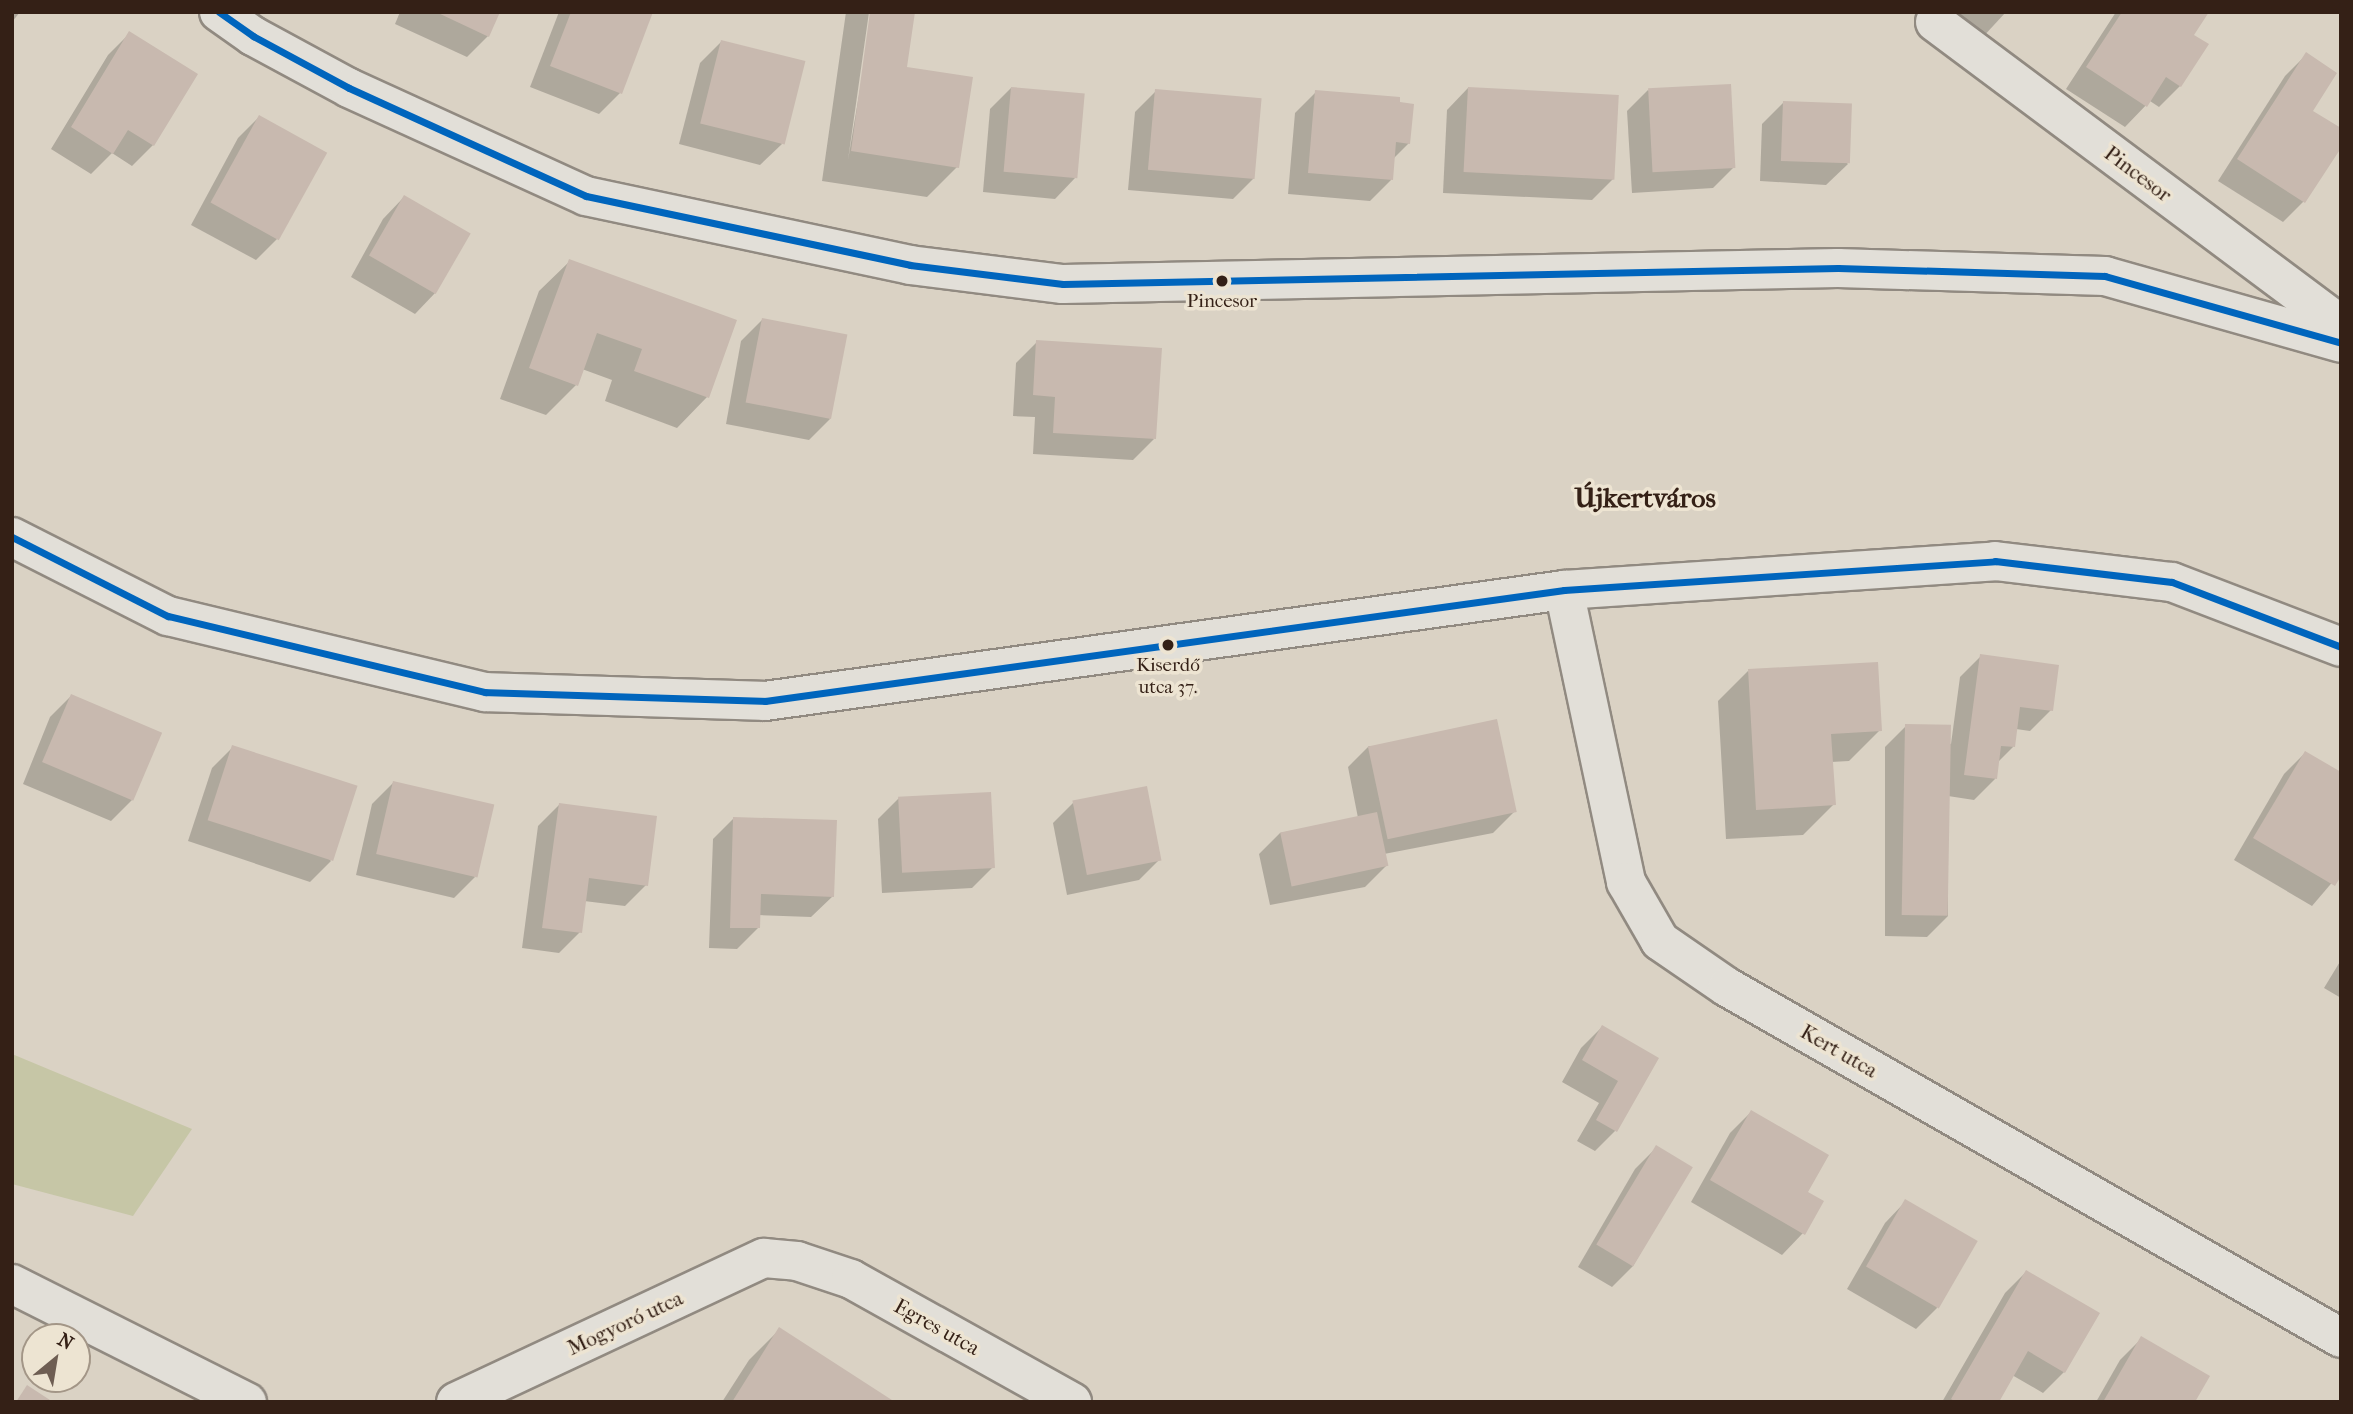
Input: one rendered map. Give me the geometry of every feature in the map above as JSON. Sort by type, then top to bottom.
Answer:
[{"type":"street","points":[[219,12],[253,36],[349,88],[586,196],[910,265],[1063,284],[1838,268],[2105,276],[2341,343]]},
{"type":"street","name":"Pincesor","points":[[1935,22],[2341,326]]},
{"type":"street","points":[[12,537],[167,615],[498,692],[765,701],[1564,590],[1995,561],[2172,582],[2341,647]]},
{"type":"street","name":"Kert utca","points":[[1564,590],[1626,882],[1660,942],[1727,987],[2341,1338]]},
{"type":"street","name":"Mogyoró utca","points":[[456,1402],[764,1258],[797,1261]]},
{"type":"street","name":"Egres utca","points":[[797,1261],[851,1279],[1072,1402]]},
{"type":"street","points":[[12,1284],[247,1402]]},
{"type":"green space","points":[[12,1054],[192,1129],[133,1216],[12,1184]]},
{"type":"building","points":[[436,12],[500,12],[489,37]]},
{"type":"building","points":[[571,12],[653,12],[622,94],[550,66]]},
{"type":"building","points":[[870,12],[915,12],[907,67],[973,77],[959,168],[851,151]]},
{"type":"building","points":[[2122,12],[2209,12],[2194,35],[2209,44],[2181,87],[2166,77],[2147,107],[2086,67]]},
{"type":"building","points":[[129,31],[198,74],[154,146],[128,130],[113,154],[71,127]]},
{"type":"building","points":[[721,40],[805,61],[785,144],[700,123]]},
{"type":"building","points":[[2306,52],[2337,73],[2313,111],[2341,128],[2341,148],[2305,203],[2237,159]]},
{"type":"building","points":[[1731,84],[1735,168],[1653,172],[1648,88]]},
{"type":"building","points":[[1011,87],[1085,93],[1077,178],[1004,172]]},
{"type":"building","points":[[1468,87],[1619,95],[1614,180],[1464,172]]},
{"type":"building","points":[[1155,89],[1262,98],[1255,179],[1148,170]]},
{"type":"building","points":[[1315,90],[1400,97],[1400,102],[1414,104],[1410,144],[1396,142],[1393,180],[1308,173]]},
{"type":"building","points":[[1783,101],[1852,103],[1850,163],[1781,161]]},
{"type":"building","points":[[259,115],[327,153],[279,240],[211,202]]},
{"type":"building","points":[[404,195],[471,233],[436,294],[369,256]]},
{"type":"building","points":[[569,259],[737,320],[709,398],[634,371],[642,349],[597,333],[578,386],[529,368]]},
{"type":"building","points":[[762,318],[847,335],[831,419],[746,402]]},
{"type":"building","points":[[1036,340],[1162,348],[1156,439],[1053,433],[1055,397],[1033,395]]},
{"type":"building","points":[[1980,654],[2059,665],[2053,711],[2020,707],[2015,747],[2001,746],[1997,779],[1964,775]]},
{"type":"building","points":[[1878,662],[1882,731],[1831,734],[1836,805],[1756,810],[1748,669]]},
{"type":"building","points":[[71,694],[162,733],[133,801],[42,762]]},
{"type":"building","points":[[1497,719],[1517,812],[1388,839],[1368,746]]},
{"type":"building","points":[[1905,724],[1951,725],[1948,916],[1902,915]]},
{"type":"building","points":[[232,745],[358,786],[333,861],[208,820]]},
{"type":"building","points":[[2305,751],[2341,772],[2341,876],[2335,886],[2253,838]]},
{"type":"building","points":[[393,781],[494,804],[477,877],[376,854]]},
{"type":"building","points":[[1147,786],[1162,861],[1087,875],[1072,801]]},
{"type":"building","points":[[991,792],[995,868],[902,873],[898,797]]},
{"type":"building","points":[[559,803],[657,816],[648,886],[589,878],[582,933],[542,928]]},
{"type":"building","points":[[1377,812],[1388,866],[1292,886],[1280,833]]},
{"type":"building","points":[[733,817],[837,820],[834,897],[761,894],[760,928],[730,928]]},
{"type":"building","points":[[1602,1025],[1659,1058],[1617,1132],[1596,1120],[1618,1081],[1582,1060]]},
{"type":"building","points":[[1751,1110],[1829,1155],[1808,1192],[1824,1201],[1805,1235],[1710,1180]]},
{"type":"building","points":[[1656,1145],[1693,1167],[1633,1267],[1596,1244]]},
{"type":"building","points":[[1905,1199],[1978,1241],[1939,1309],[1866,1267]]},
{"type":"building","points":[[2026,1270],[2100,1313],[2065,1373],[2028,1351],[1999,1402],[1956,1402],[1951,1399]]},
{"type":"building","points":[[779,1327],[895,1402],[732,1402]]},
{"type":"building","points":[[2141,1336],[2210,1376],[2195,1402],[2103,1402]]},
{"type":"building","points":[[22,1393],[39,1393],[53,1402],[16,1402]]},
{"type":"transit line","points":[[219,12],[253,36],[349,88],[586,196],[910,265],[1063,284],[1838,268],[2105,276],[2341,343]]},
{"type":"transit line","points":[[12,537],[168,616],[485,692],[765,701],[1564,590],[1995,561],[2172,582],[2341,647]]},
{"type":"place","name":"Pincesor","points":[[1222,281]]},
{"type":"place","name":"Kiserdő utca 37.","points":[[1168,645]]},
{"type":"district","name":"Újkertváros","points":[[1645,498]]}]
